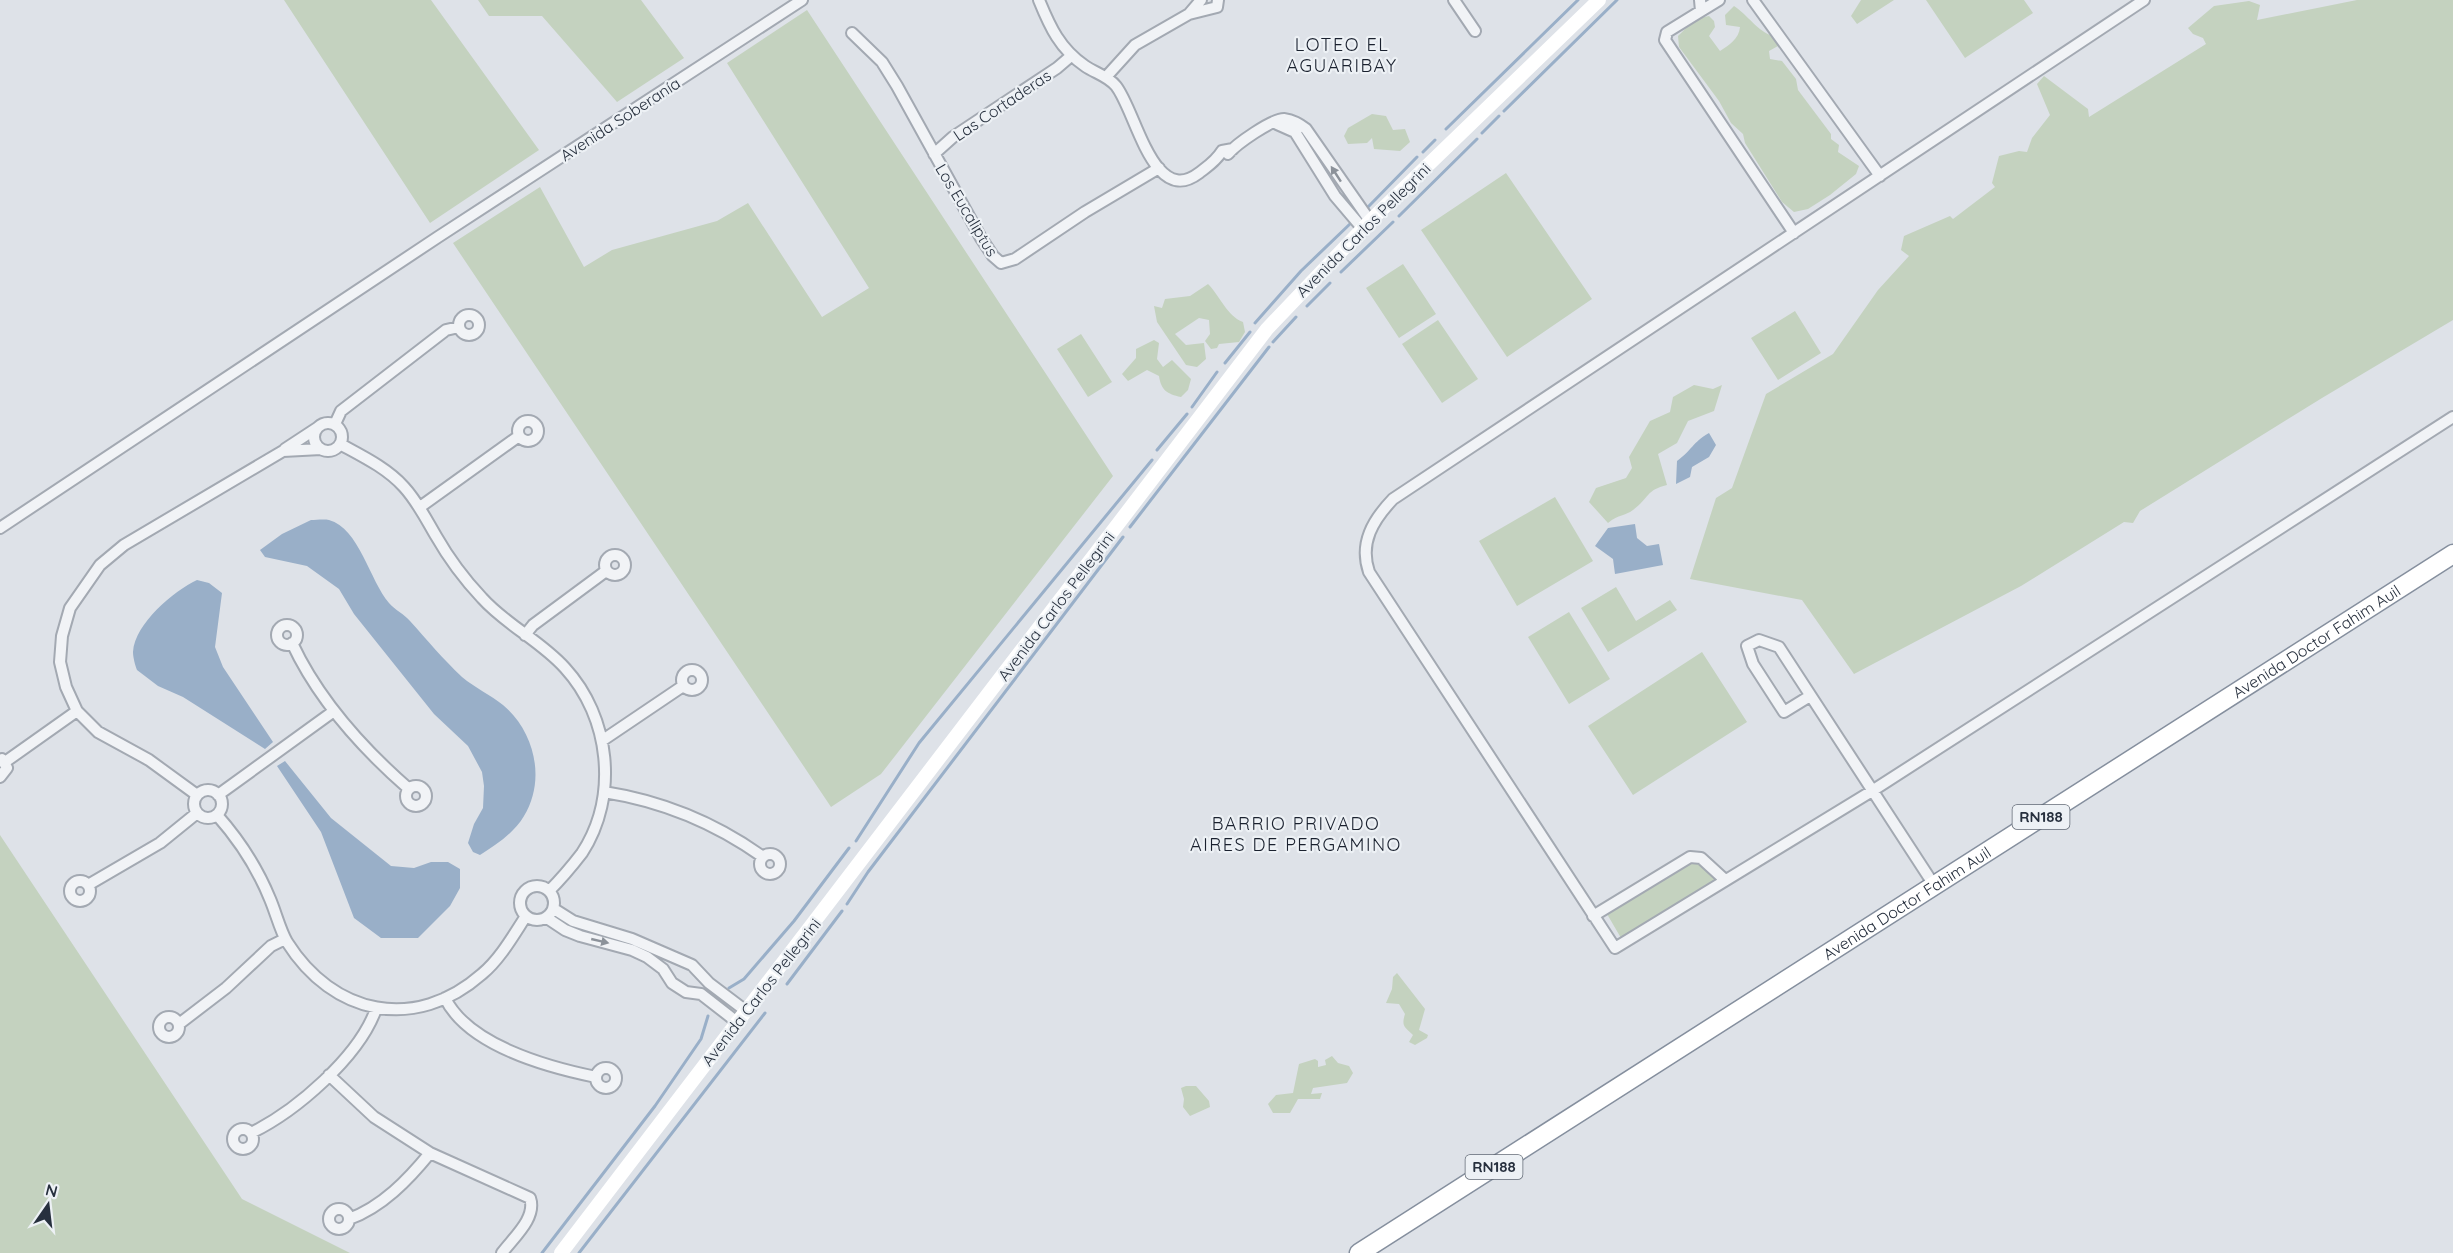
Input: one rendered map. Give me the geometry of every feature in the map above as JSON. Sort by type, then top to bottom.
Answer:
[{"type":"highway","name":"Avenida Doctor Fahim Auil","points":[[1359,1253],[2453,554]]},
{"type":"main road","name":"Avenida Carlos Pellegrini","points":[[561,1253],[1267,328],[1367,225],[1599,0]]},
{"type":"street","name":"Avenida Soberanía","points":[[0,528],[438,237],[802,0]]},
{"type":"street","points":[[1039,0],[1057,40],[1071,56],[1106,77],[1124,96],[1144,145],[1166,178],[1182,182],[1190,180],[1215,161],[1226,158],[1233,149],[1271,123],[1282,119],[1296,122],[1306,129],[1367,225]]},
{"type":"street","points":[[1189,14],[1201,0]]},
{"type":"street","points":[[1106,77],[1135,45],[1189,14],[1217,7],[1218,0]]},
{"type":"street","points":[[1454,0],[1475,31]]},
{"type":"street","points":[[1719,0],[1700,6],[1667,32],[1665,40],[1794,233]]},
{"type":"street","points":[[1753,0],[1880,176]]},
{"type":"street","points":[[2144,0],[1393,499],[1381,512],[1367,539],[1365,559],[1369,572],[1615,948],[1872,791],[2453,417]]},
{"type":"street","name":"Los Eucaliptus","points":[[852,33],[882,62],[981,238],[1001,263],[1015,259],[1085,212],[1159,168]]},
{"type":"street","name":"Las Cortaderas","points":[[934,154],[953,137],[1057,68],[1071,56]]},
{"type":"street","points":[[335,424],[341,411],[446,330],[459,327]]},
{"type":"street","points":[[197,795],[149,760],[98,732],[77,711],[66,687],[60,662],[62,636],[70,608],[100,565],[124,545],[283,451],[325,423],[335,424],[341,431],[340,444],[334,450],[283,451]]},
{"type":"street","points":[[317,428],[314,437],[321,449]]},
{"type":"street","points":[[420,507],[519,436]]},
{"type":"street","points":[[340,444],[380,466],[404,486],[420,507],[437,539],[482,598],[564,666],[581,687],[603,740],[606,762],[604,792],[597,820],[582,852],[549,891]]},
{"type":"street","points":[[525,635],[533,625],[606,571]]},
{"type":"street","points":[[1810,696],[1784,712],[1753,664],[1746,646],[1759,640],[1779,647],[1934,885]]},
{"type":"street","points":[[292,644],[302,664],[334,711],[372,756],[409,789]]},
{"type":"street","points":[[603,740],[683,686]]},
{"type":"street","points":[[0,777],[7,771],[3,760],[77,711]]},
{"type":"street","points":[[218,795],[334,711]]},
{"type":"street","points":[[210,790],[218,795],[222,803],[217,815],[209,818],[197,813],[194,804],[197,795],[210,790]]},
{"type":"street","points":[[604,792],[658,803],[683,813],[737,838],[763,856]]},
{"type":"street","points":[[88,885],[160,843],[197,813]]},
{"type":"street","points":[[217,815],[252,860],[285,939],[303,964],[325,985],[346,998],[376,1009],[405,1009],[432,1004],[483,974],[526,916]]},
{"type":"street","points":[[1593,916],[1690,858],[1701,858],[1725,880]]},
{"type":"street","points":[[536,886],[549,891],[554,898],[550,913],[536,921],[526,916],[520,901],[525,890],[536,886]]},
{"type":"street","points":[[550,913],[632,939],[692,965],[742,1017]]},
{"type":"street","points":[[550,913],[565,930],[632,950],[663,969],[672,983],[686,992],[700,994],[742,1017]]},
{"type":"street","points":[[179,1024],[226,988],[271,946],[285,939]]},
{"type":"street","points":[[663,969],[672,956]]},
{"type":"street","points":[[700,994],[709,983]]},
{"type":"street","points":[[444,998],[452,1013],[479,1034],[511,1051],[561,1070],[596,1077]]},
{"type":"street","points":[[251,1133],[292,1107],[329,1075],[361,1038],[376,1009]]},
{"type":"street","points":[[329,1075],[374,1117],[430,1153],[530,1198],[532,1204],[527,1220],[502,1253]]},
{"type":"street","points":[[349,1219],[366,1213],[387,1196],[430,1153]]},
{"type":"green space","points":[[284,0],[431,0],[539,150],[430,223]]},
{"type":"green space","points":[[478,0],[641,0],[684,58],[617,102],[542,16],[489,16]]},
{"type":"green space","points":[[1861,0],[1894,0],[1857,24],[1851,16]]},
{"type":"green space","points":[[1926,0],[2024,0],[2033,13],[1965,58]]},
{"type":"green space","points":[[2357,0],[2453,0],[2453,320],[2140,511],[2133,523],[2124,522],[2021,586],[1854,674],[1802,600],[1690,579],[1716,498],[1732,488],[1766,394],[1833,354],[1878,290],[1909,256],[1901,250],[1904,236],[1950,216],[1953,219],[1995,187],[1992,183],[1999,156],[2019,151],[2027,152],[2032,138],[2050,115],[2037,84],[2044,76],[2088,109],[2089,117],[2206,44],[2203,38],[2193,34],[2188,28],[2214,6],[2249,1],[2260,5],[2257,20]]},
{"type":"green space","points":[[1734,6],[1767,34],[1773,36],[1778,46],[1769,51],[1770,59],[1782,61],[1796,79],[1798,90],[1831,134],[1831,139],[1839,145],[1838,152],[1859,166],[1856,174],[1808,209],[1794,212],[1782,202],[1745,143],[1743,134],[1731,123],[1719,101],[1679,47],[1678,36],[1688,26],[1709,16],[1714,21],[1715,27],[1709,36],[1720,51],[1727,46],[1736,38],[1740,27],[1726,25],[1725,15]]},
{"type":"green space","points":[[807,10],[1113,476],[881,774],[831,807],[453,243],[540,187],[584,267],[612,250],[717,221],[748,203],[822,317],[869,288],[727,63]]},
{"type":"green space","points":[[1372,114],[1386,116],[1393,130],[1405,129],[1410,142],[1400,151],[1374,149],[1372,138],[1367,143],[1348,144],[1344,136],[1348,128]]},
{"type":"green space","points":[[1506,173],[1592,299],[1507,357],[1421,230]]},
{"type":"green space","points":[[1403,264],[1436,314],[1399,338],[1366,288]]},
{"type":"green space","points":[[1208,284],[1228,311],[1243,322],[1245,332],[1239,342],[1219,344],[1217,348],[1211,349],[1205,341],[1210,334],[1209,320],[1199,318],[1175,334],[1186,345],[1204,343],[1206,359],[1197,367],[1186,365],[1157,322],[1154,306],[1162,308],[1165,299],[1190,296]]},
{"type":"green space","points":[[1795,311],[1821,353],[1778,380],[1751,338]]},
{"type":"green space","points":[[1438,320],[1478,379],[1442,403],[1402,344]]},
{"type":"green space","points":[[1081,334],[1112,382],[1088,397],[1057,349]]},
{"type":"green space","points":[[1154,340],[1159,343],[1157,359],[1163,367],[1172,360],[1191,379],[1188,390],[1181,397],[1166,391],[1161,385],[1159,376],[1147,370],[1128,381],[1122,374],[1136,358],[1136,349]]},
{"type":"green space","points":[[1694,385],[1713,389],[1722,385],[1714,411],[1688,421],[1677,443],[1658,454],[1667,485],[1655,489],[1633,510],[1608,523],[1589,502],[1596,488],[1626,478],[1632,468],[1629,457],[1650,421],[1670,412],[1673,397]]},
{"type":"green space","points":[[1555,497],[1593,561],[1517,606],[1479,541]]},
{"type":"green space","points":[[1616,587],[1636,621],[1670,600],[1677,610],[1608,652],[1581,608]]},
{"type":"green space","points":[[1569,612],[1610,679],[1569,704],[1528,637]]},
{"type":"green space","points":[[1702,652],[1747,722],[1633,795],[1588,726]]},
{"type":"green space","points":[[0,835],[242,1199],[350,1253],[0,1253]]},
{"type":"green space","points":[[1690,862],[1698,863],[1717,880],[1621,938],[1607,914]]},
{"type":"green space","points":[[1397,973],[1425,1009],[1419,1030],[1428,1035],[1415,1045],[1409,1042],[1413,1035],[1404,1026],[1405,1014],[1399,1004],[1386,1003],[1392,989],[1393,977]]},
{"type":"green space","points":[[1332,1056],[1338,1063],[1349,1066],[1353,1073],[1347,1083],[1313,1088],[1311,1094],[1322,1093],[1320,1099],[1298,1099],[1290,1113],[1273,1113],[1268,1104],[1276,1095],[1293,1093],[1299,1064],[1315,1059],[1318,1061],[1318,1067],[1326,1065],[1325,1060]]},
{"type":"green space","points":[[1196,1086],[1209,1101],[1210,1107],[1190,1116],[1183,1107],[1184,1099],[1181,1088]]},
{"type":"water","points":[[1709,433],[1716,445],[1709,457],[1692,467],[1690,477],[1676,484],[1677,461]]},
{"type":"water","points":[[311,520],[329,520],[348,533],[389,603],[408,619],[462,677],[503,705],[514,716],[530,742],[535,772],[531,802],[515,828],[480,855],[473,852],[468,843],[474,824],[483,808],[484,786],[482,772],[468,746],[434,714],[354,614],[339,589],[307,566],[265,557],[260,550],[282,534]]},
{"type":"water","points":[[1635,524],[1637,538],[1647,546],[1659,544],[1663,565],[1615,574],[1613,559],[1595,546],[1608,528]]},
{"type":"water","points":[[197,580],[209,583],[222,593],[215,647],[223,667],[273,742],[265,749],[183,697],[158,686],[137,670],[133,652],[135,641],[148,619],[167,600]]},
{"type":"water","points":[[285,761],[331,818],[391,866],[414,868],[431,862],[448,862],[460,869],[460,888],[450,906],[418,938],[381,938],[354,918],[321,832],[277,766]]},
{"type":"waterway","points":[[1446,129],[1578,0]]},
{"type":"waterway","points":[[1504,111],[1617,0]]},
{"type":"waterway","points":[[1482,133],[1499,116]]},
{"type":"waterway","points":[[1399,216],[1477,139]]},
{"type":"waterway","points":[[1423,152],[1435,140]]},
{"type":"waterway","points":[[1368,207],[1417,157]]},
{"type":"waterway","points":[[1341,272],[1393,222]]},
{"type":"waterway","points":[[1255,323],[1301,271],[1351,223]]},
{"type":"waterway","points":[[1307,306],[1330,283]]},
{"type":"waterway","points":[[1273,342],[1296,317]]},
{"type":"waterway","points":[[1225,363],[1250,332]]},
{"type":"waterway","points":[[1130,527],[1269,347]]},
{"type":"waterway","points":[[1192,407],[1217,372]]},
{"type":"waterway","points":[[1157,450],[1187,414]]},
{"type":"waterway","points":[[856,841],[919,743],[1152,460]]},
{"type":"waterway","points":[[847,904],[868,872],[1123,537]]},
{"type":"waterway","points":[[729,988],[744,979],[794,921],[849,848]]},
{"type":"waterway","points":[[787,984],[842,911]]},
{"type":"waterway","points":[[579,1253],[765,1013]]},
{"type":"waterway","points":[[542,1253],[655,1106],[701,1039],[708,1016]]},
{"type":"district","name":"LOTEO EL AGUARIBAY","points":[[1342,55]]},
{"type":"district","name":"BARRIO PRIVADO AIRES DE PERGAMINO","points":[[1296,834]]}]
